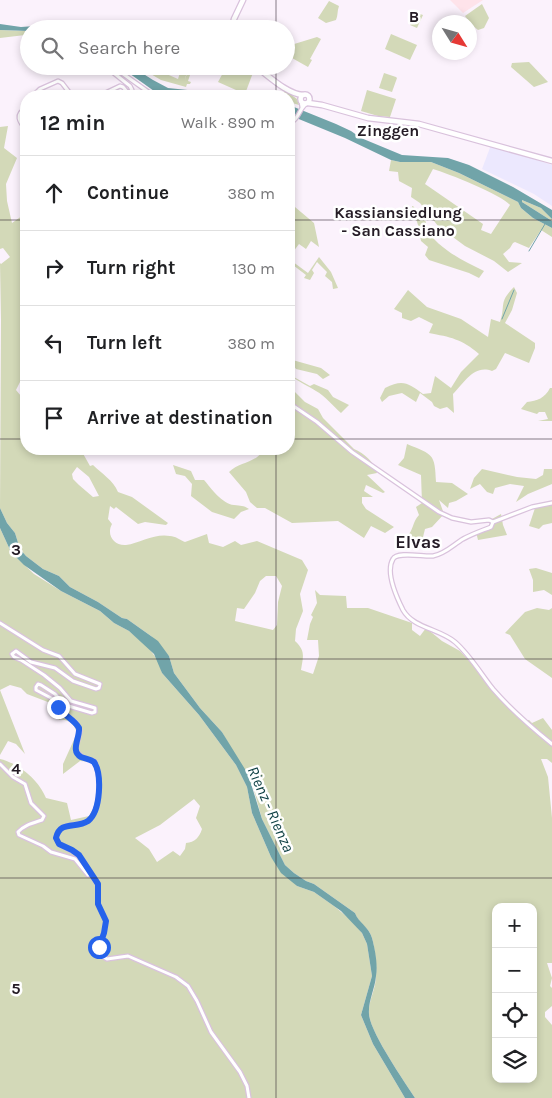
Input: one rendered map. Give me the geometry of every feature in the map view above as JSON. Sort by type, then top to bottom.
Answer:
[{"type":"main road","points":[[234,20],[243,0]]},
{"type":"main road","points":[[268,75],[289,90]]},
{"type":"main road","points":[[295,93],[308,95],[304,103]]},
{"type":"main road","points":[[295,95],[304,103],[313,102],[368,118],[419,124],[552,161]]},
{"type":"street","points":[[116,75],[130,86],[132,90]]},
{"type":"street","points":[[125,75],[146,90]]},
{"type":"street","points":[[39,90],[58,81],[67,90]]},
{"type":"street","points":[[110,90],[118,86],[126,90]]},
{"type":"street","points":[[295,117],[304,103]]},
{"type":"street","points":[[295,407],[317,422],[352,452],[439,512],[464,521],[477,522],[489,520],[493,522],[532,507],[552,503]]},
{"type":"street","points":[[493,522],[491,527],[464,538],[439,554],[429,556],[400,555],[395,557],[392,562],[390,578],[403,610],[409,617],[454,640],[509,706],[528,725],[552,744]]},
{"type":"street","points":[[0,623],[43,650],[59,656],[76,674],[100,684],[99,688],[96,689],[76,682],[58,669],[31,662],[16,651],[12,654],[44,675],[60,688],[71,701],[95,708],[95,712],[92,713],[69,707],[41,685],[38,684],[36,687],[36,690],[53,699],[61,711],[76,723],[80,731],[76,752],[82,757],[92,760],[98,771],[100,780],[96,806],[92,816],[83,823],[65,826],[59,831],[56,838],[59,844],[79,855],[98,884],[98,904],[106,921],[99,947],[100,955],[107,959],[128,956],[176,977],[188,986],[211,1032],[240,1072],[247,1086],[249,1098]]},
{"type":"street","points":[[0,764],[12,777],[25,784],[30,804],[44,816],[42,820],[22,828],[18,832],[19,835],[43,846],[51,852],[73,858],[85,873],[90,873]]},
{"type":"shaded area","points":[[450,0],[483,0],[463,13]]},
{"type":"shaded area","points":[[491,145],[552,165],[552,206],[534,194],[482,169]]},
{"type":"green space","points":[[329,1],[339,6],[336,20],[326,23],[318,18]]},
{"type":"green space","points":[[482,4],[489,18],[484,28],[478,30],[477,15],[466,15]]},
{"type":"green space","points":[[420,14],[423,15],[417,28],[410,25],[414,16],[418,18]]},
{"type":"green space","points":[[0,30],[20,31],[20,36],[0,38]]},
{"type":"green space","points":[[391,34],[417,45],[410,60],[385,49]]},
{"type":"green space","points":[[317,37],[321,39],[310,59],[312,60],[308,67],[295,60],[295,44]]},
{"type":"green space","points":[[529,62],[548,82],[534,87],[511,67],[512,63]]},
{"type":"green space","points":[[384,73],[397,78],[392,92],[379,88]]},
{"type":"green space","points":[[152,75],[169,75],[178,79],[179,75],[186,75],[185,80],[186,75],[190,75],[188,81],[191,82],[186,87],[161,80]]},
{"type":"green space","points":[[222,75],[252,75],[246,90],[236,90],[218,82]]},
{"type":"green space","points":[[367,90],[396,99],[390,117],[361,111]]},
{"type":"green space","points":[[295,98],[297,99],[299,105],[295,104]]},
{"type":"green space","points":[[8,126],[4,148],[17,158],[6,184],[7,201],[12,223],[20,217],[20,382],[16,390],[20,395],[20,455],[84,455],[90,466],[93,465],[107,477],[118,492],[132,497],[168,523],[166,525],[145,522],[138,524],[116,507],[114,509],[110,506],[108,519],[112,524],[110,532],[115,542],[126,545],[164,535],[185,542],[207,534],[209,543],[223,547],[235,541],[241,545],[257,541],[302,560],[308,570],[300,594],[303,611],[296,629],[295,641],[302,651],[301,670],[313,674],[319,656],[318,640],[307,640],[313,617],[311,615],[317,603],[315,590],[320,595],[346,596],[347,608],[368,608],[412,623],[412,630],[420,636],[426,628],[442,641],[460,651],[525,721],[529,720],[532,723],[543,718],[552,730],[552,763],[547,759],[541,759],[548,777],[552,818],[552,963],[547,963],[552,978],[550,986],[552,988],[552,1006],[545,1012],[545,1017],[552,1025],[552,1098],[415,1098],[388,1056],[371,1022],[369,1009],[376,981],[376,957],[371,934],[358,920],[355,913],[314,884],[294,873],[285,865],[262,819],[253,787],[222,732],[200,708],[174,673],[169,656],[163,649],[151,636],[127,619],[122,618],[70,587],[59,576],[43,569],[20,549],[15,533],[7,523],[0,508],[0,263],[10,257],[3,248],[0,249],[0,127]],"holes":[[[77,467],[89,477],[99,496],[93,497],[73,479],[72,474]],[[266,576],[276,576],[282,586],[278,602],[277,625],[273,630],[235,621],[237,608],[244,609],[255,593],[260,581]]]},
{"type":"green space","points":[[391,160],[400,162],[431,162],[459,173],[518,202],[521,208],[533,218],[552,228],[552,237],[541,230],[529,248],[515,242],[513,243],[503,254],[509,262],[522,263],[508,272],[494,261],[465,246],[438,226],[420,203],[411,197],[412,188],[399,181],[398,172],[389,171]],"holes":[[[433,169],[486,190],[510,205],[491,234],[481,230],[483,224],[425,184]]]},
{"type":"green space","points":[[522,200],[541,208],[552,221],[522,202]]},
{"type":"green space","points":[[412,206],[426,222],[425,227],[437,242],[467,263],[484,271],[479,278],[429,260],[425,255],[428,247],[421,241]]},
{"type":"green space","points":[[295,207],[314,223],[319,247],[311,241],[306,249],[299,244],[295,249]]},
{"type":"green space","points":[[319,257],[331,272],[338,288],[333,289],[332,282],[325,276],[327,272],[317,262],[312,270],[314,273],[310,280],[304,278],[306,275],[295,267],[295,263],[308,273]]},
{"type":"green space","points":[[514,287],[517,293],[512,310],[505,323],[535,343],[529,363],[505,353],[496,369],[475,372],[453,394],[454,413],[447,407],[440,409],[434,406],[432,402],[420,393],[416,402],[402,393],[389,396],[382,402],[380,398],[385,388],[401,383],[413,387],[423,394],[431,393],[435,376],[451,388],[461,372],[479,354],[456,339],[429,333],[433,324],[419,317],[411,321],[402,318],[402,313],[394,309],[408,290],[427,307],[461,319],[488,337],[491,319],[500,322],[504,301]]},
{"type":"green space","points":[[295,361],[321,368],[330,375],[323,379],[317,374],[296,369]]},
{"type":"green space","points":[[295,378],[310,386],[314,384],[328,390],[333,397],[349,405],[341,413],[326,398]]},
{"type":"green space","points":[[552,388],[552,421],[538,421],[548,419],[545,412],[537,414],[521,409],[527,402],[543,397]]},
{"type":"green space","points":[[295,392],[305,402],[318,409],[323,418],[354,449],[362,453],[371,462],[377,473],[367,475],[385,492],[383,493],[366,485],[364,491],[373,497],[362,497],[362,503],[366,509],[394,527],[385,533],[371,526],[364,538],[338,521],[292,523],[265,508],[257,508],[250,502],[246,492],[229,472],[237,466],[260,455],[295,455]]},
{"type":"green space","points":[[407,444],[431,456],[435,465],[436,482],[452,483],[468,494],[449,503],[448,508],[439,500],[444,514],[432,527],[425,529],[421,545],[419,546],[411,544],[407,536],[419,515],[416,507],[422,503],[421,475],[398,465],[404,458]]},
{"type":"green space","points":[[173,465],[191,471],[195,480],[204,480],[225,502],[249,509],[241,512],[234,519],[212,512],[191,496],[192,484],[185,476],[176,474]]},
{"type":"green space","points":[[482,469],[536,479],[543,475],[544,469],[552,469],[552,484],[528,494],[516,502],[524,486],[510,484],[495,488],[493,494],[487,492],[480,484],[470,489],[474,478]]},
{"type":"green space","points":[[552,502],[552,523],[543,525],[539,529],[529,526],[536,505]]},
{"type":"green space","points":[[501,514],[507,535],[478,540],[476,532],[491,526],[492,519]]},
{"type":"green space","points":[[0,528],[11,552],[34,574],[61,591],[100,611],[148,647],[159,662],[162,673],[199,715],[236,765],[247,787],[252,813],[271,857],[297,886],[314,892],[334,906],[352,921],[362,933],[367,944],[372,976],[361,1015],[373,1044],[405,1098],[0,1098],[0,759],[14,764],[27,773],[43,791],[46,798],[67,803],[71,820],[89,816],[96,802],[99,783],[93,762],[80,761],[63,774],[63,764],[77,733],[71,723],[66,720],[59,720],[53,704],[27,694],[21,688],[10,685],[0,690]],"holes":[[[194,799],[200,806],[196,818],[202,829],[201,832],[194,841],[186,843],[185,849],[180,856],[173,851],[157,862],[149,849],[135,838],[160,825]]]},
{"type":"green space","points":[[536,568],[552,573],[552,595],[544,590],[533,592],[533,580],[529,569]]},
{"type":"green space","points":[[537,608],[549,610],[552,608],[552,678],[525,659],[510,635],[505,633],[525,612]]},
{"type":"green space","points":[[0,690],[25,754],[16,744],[8,741],[0,755]]},
{"type":"water","points":[[0,24],[20,27],[20,31],[0,30]]},
{"type":"water","points":[[132,75],[145,75],[168,88],[188,90],[153,90]]},
{"type":"water","points":[[295,107],[336,124],[361,138],[402,155],[448,158],[469,165],[513,187],[552,210],[552,219],[541,208],[522,200],[522,202],[552,221],[552,228],[533,218],[521,208],[518,202],[459,173],[431,162],[400,162],[391,160],[295,117]]},
{"type":"water","points":[[0,508],[7,523],[15,533],[20,549],[26,556],[43,569],[59,576],[70,587],[122,618],[127,619],[158,641],[169,656],[174,673],[200,708],[222,732],[248,774],[262,819],[285,865],[294,873],[314,884],[355,913],[368,931],[372,938],[377,967],[369,1009],[371,1022],[388,1056],[415,1098],[405,1098],[373,1044],[361,1015],[372,976],[367,944],[362,933],[341,911],[314,892],[297,886],[281,873],[271,857],[252,813],[247,787],[236,765],[199,715],[162,673],[154,654],[129,631],[114,623],[100,611],[61,591],[24,565],[11,552],[0,528]]},
{"type":"waterway","points":[[529,251],[545,224]]},
{"type":"waterway","points":[[502,319],[514,290]]},
{"type":"district","name":"Zinggen","points":[[388,130]]},
{"type":"district","name":"Kassiansiedlung - San Cassiano","points":[[398,221]]},
{"type":"district","name":"Elvas","points":[[418,542]]},
{"type":"route","points":[[58,707],[79,728],[76,752],[80,756],[94,762],[100,775],[96,806],[92,816],[83,823],[68,824],[62,827],[57,833],[56,838],[59,844],[79,855],[98,884],[97,900],[106,921],[106,927],[99,947]]},
{"type":"water label","name":"Rienz - Rienza","points":[[271,809]]}]
